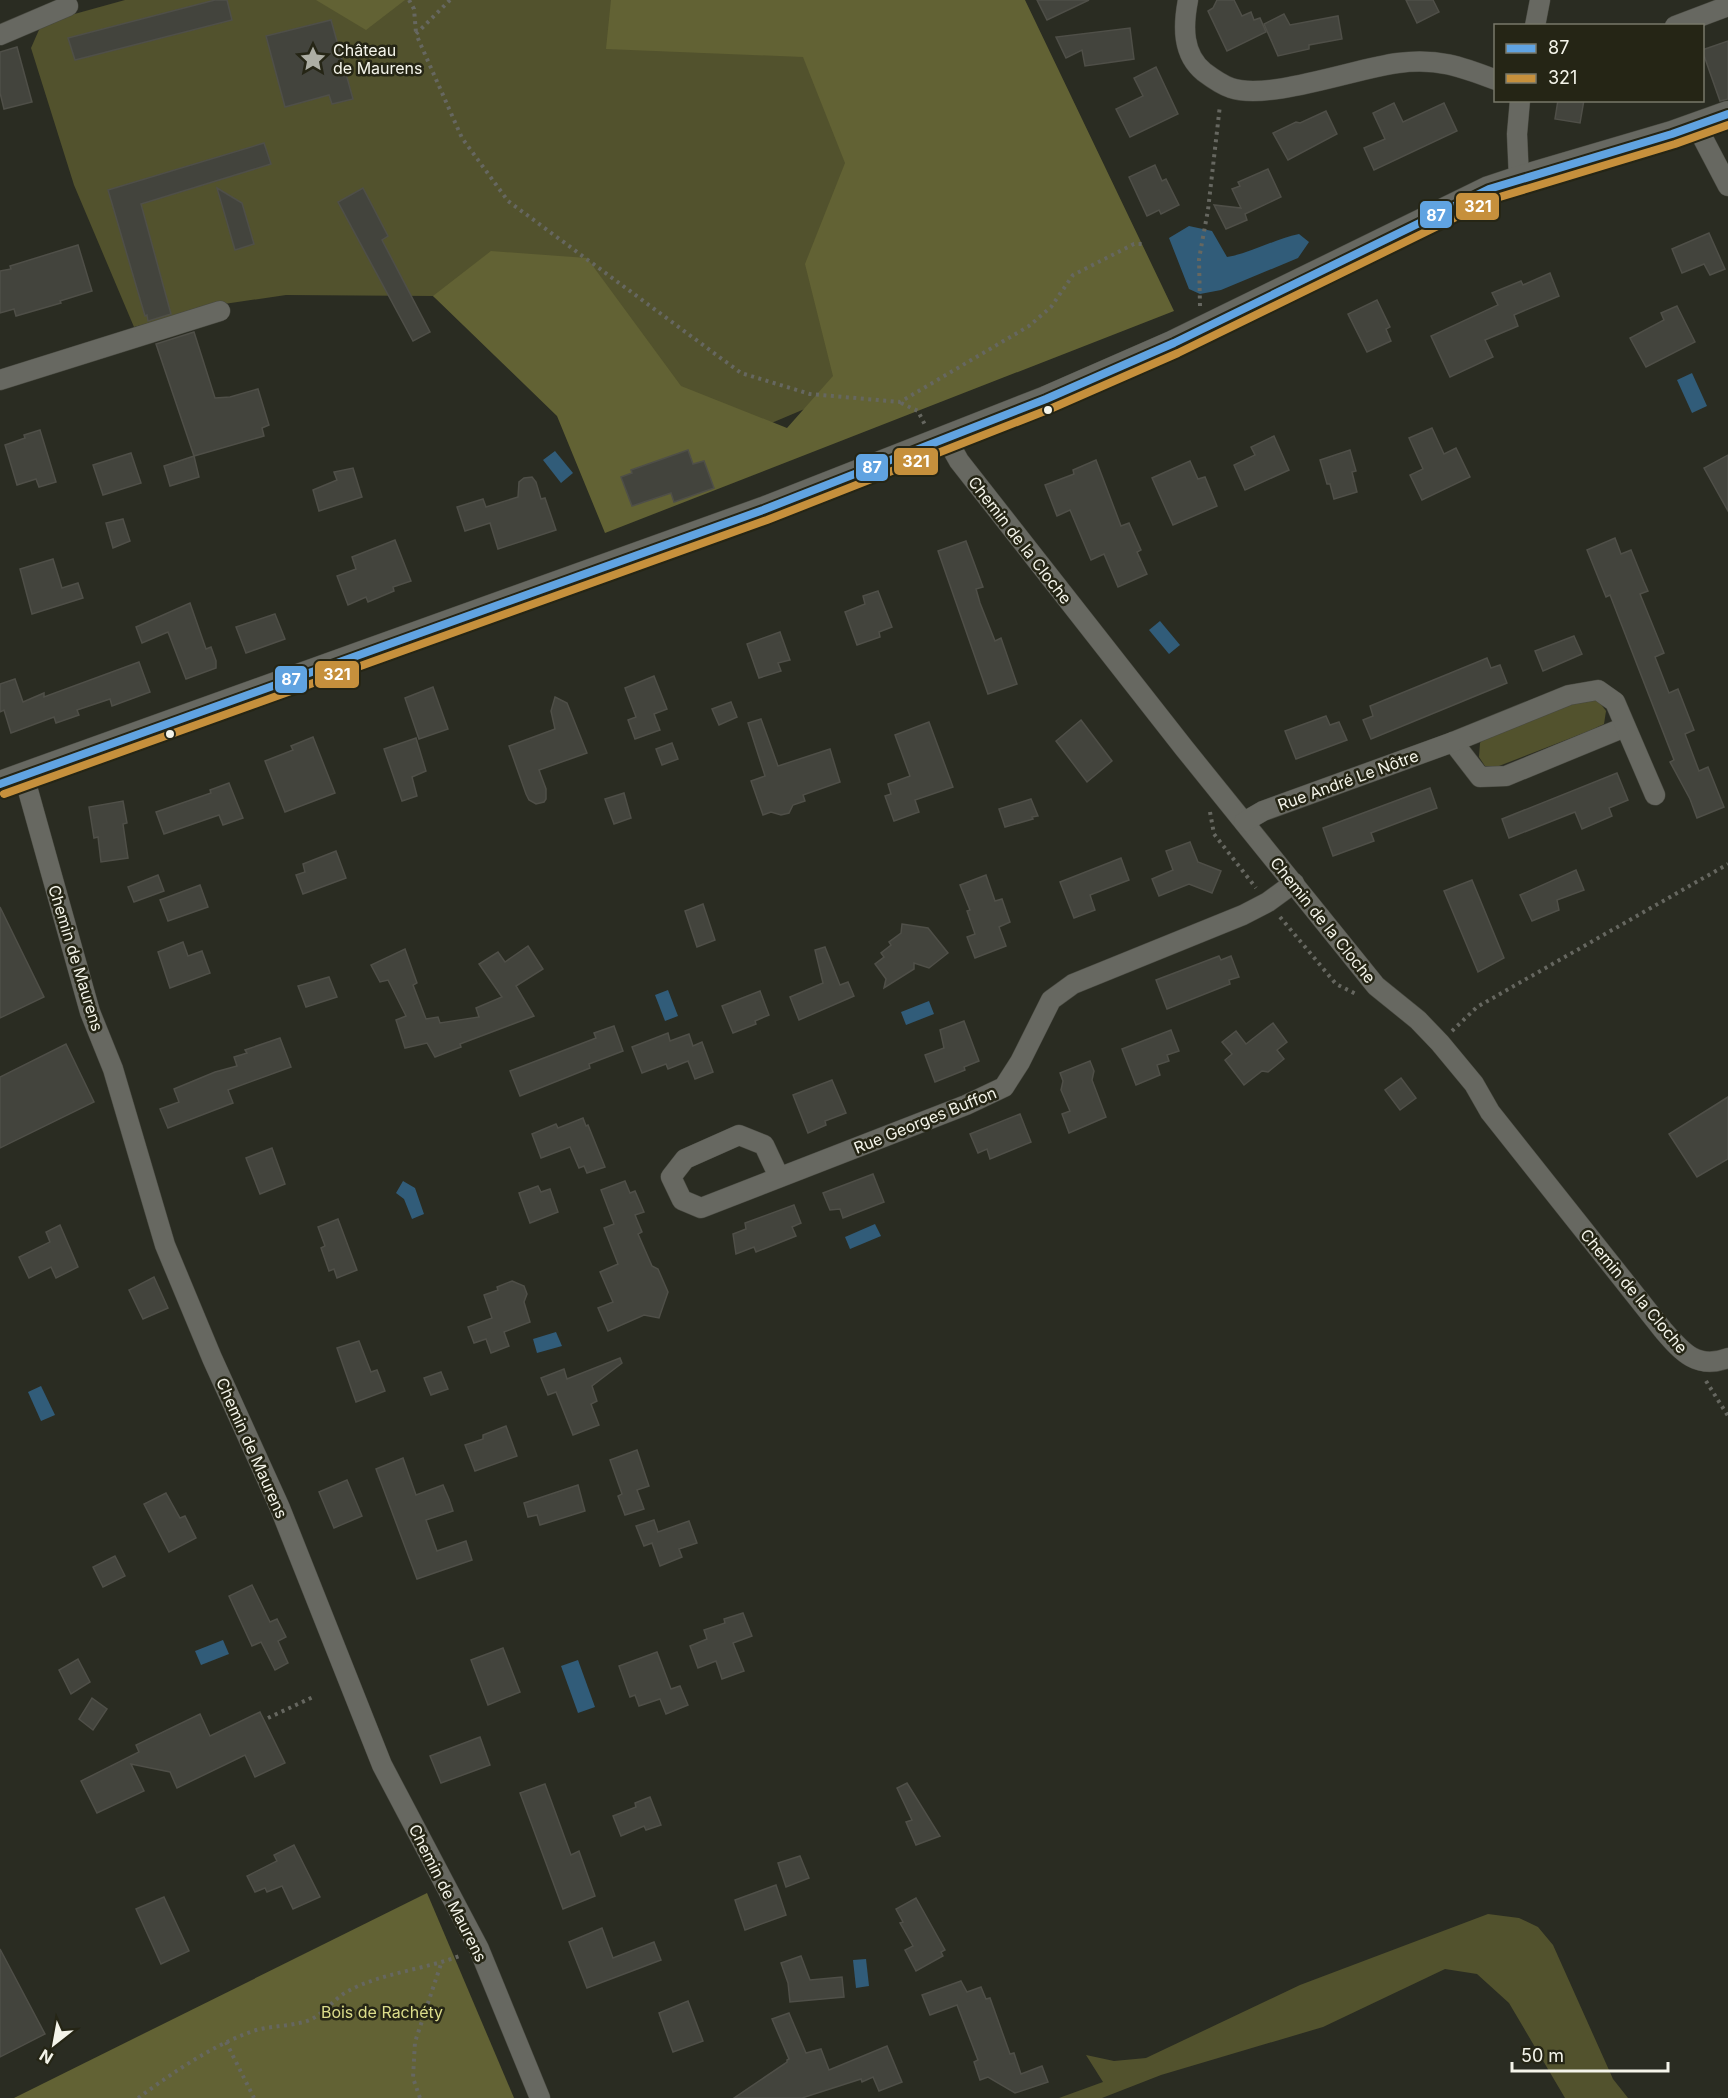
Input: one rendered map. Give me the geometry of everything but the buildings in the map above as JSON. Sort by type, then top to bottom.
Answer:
[{"type":"street","points":[[1188,0],[1185,33],[1189,52],[1200,68],[1232,89],[1276,89],[1397,63],[1431,61],[1461,66],[1494,79]]},
{"type":"street","points":[[1536,24],[1540,0]]},
{"type":"street","points":[[0,35],[68,6]]},
{"type":"street","points":[[1680,24],[1728,6]]},
{"type":"street","points":[[1519,179],[1517,134],[1520,102]]},
{"type":"street","points":[[0,784],[763,510],[1046,399],[1206,328],[1489,189],[1672,134],[1728,114]]},
{"type":"street","points":[[1696,125],[1728,186]]},
{"type":"street","points":[[0,380],[220,310]]},
{"type":"street","name":"Chemin de la Cloche","points":[[946,438],[959,461],[1176,739],[1376,986],[1418,1020],[1440,1043],[1468,1076],[1490,1112],[1663,1330],[1687,1356],[1704,1363]]},
{"type":"street","name":"Rue André Le Nôtre","points":[[1244,822],[1263,811],[1453,742],[1569,695],[1598,690],[1615,702],[1655,795]]},
{"type":"street","points":[[1453,742],[1480,777],[1506,776],[1625,727]]},
{"type":"street","name":"Chemin de Maurens","points":[[24,776],[90,1012],[112,1069],[165,1245],[212,1358],[280,1508],[382,1765],[479,1949],[540,2098]]},
{"type":"street","name":"Rue Georges Buffon","points":[[779,1178],[764,1145],[739,1135],[684,1159],[671,1177],[682,1200],[702,1208],[966,1106],[1004,1087],[1020,1062],[1051,1000],[1073,984],[1243,915],[1268,902],[1294,883]]},
{"type":"street","points":[[1704,1363],[1728,1358]]},
{"type":"path","points":[[410,0],[414,9],[417,34],[462,138],[508,201],[741,373],[810,394],[900,402],[918,411]]},
{"type":"path","points":[[417,34],[450,0]]},
{"type":"path","points":[[1206,328],[1199,316],[1199,259],[1208,210],[1222,83]]},
{"type":"path","points":[[900,402],[1029,326],[1051,307],[1073,275],[1134,244],[1142,244]]},
{"type":"path","points":[[1452,1032],[1477,1007],[1728,864]]},
{"type":"path","name":"Chemin de la Cloche","points":[[1704,1363],[1703,1376],[1728,1416]]},
{"type":"path","points":[[268,1718],[312,1697]]},
{"type":"path","points":[[138,2098],[180,2067],[226,2042],[255,2030],[312,2019],[348,1990],[381,1978],[441,1963],[479,1949]]},
{"type":"path","points":[[420,2098],[413,2078],[415,2042],[441,1963]]},
{"type":"path","points":[[226,2042],[254,2098]]},
{"type":"shaded area","points":[[125,0],[915,0],[1027,315],[646,476],[433,296],[286,295],[224,304],[134,327],[74,185],[31,48],[42,23]]},
{"type":"shaded area","points":[[1590,696],[1597,699],[1606,711],[1604,724],[1499,766],[1485,766],[1479,757],[1480,743],[1485,735]]},
{"type":"shaded area","points":[[1488,1914],[1519,1918],[1538,1927],[1553,1945],[1613,2079],[1628,2098],[1565,2098],[1509,2003],[1477,1974],[1445,1969],[1323,2027],[1161,2075],[1102,2098],[1059,2098],[1103,2082],[1086,2055],[1114,2061],[1146,2058],[1300,1985]]},
{"type":"green space","points":[[316,0],[405,0],[366,30]]},
{"type":"green space","points":[[611,0],[1025,0],[1174,311],[605,533],[557,416],[433,296],[491,251],[587,258],[681,386],[787,428],[833,376],[805,264],[845,163],[803,57],[606,49]]},
{"type":"green space","name":"Bois de Rachéty","points":[[427,1893],[514,2098],[14,2098]]},
{"type":"water","points":[[1189,226],[1212,231],[1227,257],[1299,234],[1309,242],[1298,258],[1221,290],[1200,294],[1189,289],[1169,238]]},
{"type":"water","points":[[1692,373],[1707,406],[1692,413],[1677,380]]},
{"type":"water","points":[[555,451],[573,473],[561,483],[543,460]]},
{"type":"water","points":[[1160,621],[1180,645],[1169,654],[1149,630]]},
{"type":"water","points":[[668,990],[678,1016],[665,1021],[655,995]]},
{"type":"water","points":[[929,1001],[934,1014],[906,1025],[901,1012]]},
{"type":"water","points":[[403,1181],[415,1188],[424,1214],[412,1219],[404,1199],[396,1193]]},
{"type":"water","points":[[875,1224],[881,1236],[850,1249],[845,1237]]},
{"type":"water","points":[[556,1332],[562,1346],[537,1353],[533,1339]]},
{"type":"water","points":[[41,1386],[55,1415],[41,1421],[28,1392]]},
{"type":"water","points":[[223,1640],[229,1654],[201,1665],[195,1651]]},
{"type":"water","points":[[578,1660],[595,1707],[578,1713],[561,1666]]},
{"type":"water","points":[[866,1959],[869,1986],[856,1988],[853,1960]]},
{"type":"transit line","name":"87","points":[[0,784],[763,510],[1046,399],[1174,343],[1489,189],[1672,134],[1728,114]]},
{"type":"transit line","name":"321","points":[[4,794],[767,520],[1050,409],[1178,353],[1493,199],[1675,144],[1728,125]]},
{"type":"place","name":"Château de Maurens","points":[[313,59]]}]
